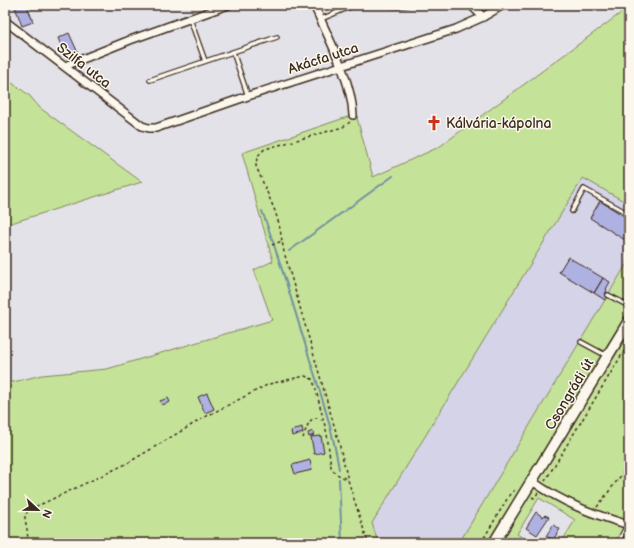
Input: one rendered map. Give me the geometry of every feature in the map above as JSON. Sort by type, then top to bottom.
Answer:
[{"type":"main road","name":"Csongrádi út","points":[[494,543],[629,321]]},
{"type":"street","points":[[65,66],[130,40],[228,5]]},
{"type":"street","points":[[314,5],[340,66],[352,99],[353,115]]},
{"type":"street","points":[[471,5],[483,17]]},
{"type":"street","name":"Akácfa utca","points":[[149,128],[156,128],[248,96],[456,29],[483,17],[503,5]]},
{"type":"street","name":"Szilfa utca","points":[[5,21],[142,126],[149,128]]},
{"type":"street","points":[[532,481],[559,499],[592,513],[628,525]]},
{"type":"lane","points":[[320,19],[355,5]]},
{"type":"lane","points":[[388,5],[406,5]]},
{"type":"lane","points":[[189,19],[205,61]]},
{"type":"lane","points":[[150,80],[277,37]]},
{"type":"lane","points":[[233,52],[248,96]]},
{"type":"lane","points":[[572,212],[584,189],[629,214]]},
{"type":"lane","points":[[608,295],[629,306]]},
{"type":"lane","points":[[581,342],[608,357]]},
{"type":"lane","points":[[618,543],[628,525]]},
{"type":"path","points":[[353,115],[349,124],[343,127],[265,149],[257,157],[256,166],[279,224],[282,241],[338,439],[348,480],[368,543]]},
{"type":"path","points":[[272,245],[282,241]]},
{"type":"path","points":[[27,543],[28,536],[25,519],[26,513],[32,508],[126,464],[269,384],[300,376],[309,377],[312,379],[315,386],[327,434],[333,472],[348,480]]},
{"type":"path","points":[[303,438],[310,422],[313,419],[316,418],[323,420]]},
{"type":"path","points":[[592,513],[616,484],[629,465]]},
{"type":"shaded area","points":[[583,177],[629,204],[629,260],[459,543],[378,543],[372,523]]},
{"type":"green space","points":[[629,7],[629,204],[583,178],[372,523],[378,543],[5,543],[5,384],[42,375],[107,369],[272,320],[254,270],[273,261],[242,153],[356,114],[373,177],[439,147]]},
{"type":"green space","points":[[5,78],[29,95],[40,108],[142,182],[5,225]]},
{"type":"green space","points":[[629,260],[629,543],[561,543],[575,520],[539,498],[517,534],[531,543],[459,543]]},
{"type":"building","points":[[27,5],[33,22],[22,26],[15,7]]},
{"type":"building","points":[[69,33],[78,53],[66,58],[58,38]]},
{"type":"building","points":[[600,201],[629,219],[629,234],[625,240],[590,218]]},
{"type":"building","points":[[568,257],[603,278],[594,293],[559,272]]},
{"type":"building","points":[[603,278],[610,282],[606,289],[605,294],[608,295],[605,300],[594,293]]},
{"type":"building","points":[[207,393],[214,409],[205,413],[198,397]]},
{"type":"building","points":[[168,398],[170,402],[162,405],[160,401]]},
{"type":"building","points":[[302,427],[303,433],[292,436],[291,431]]},
{"type":"building","points":[[313,431],[314,435],[309,437],[308,433]]},
{"type":"building","points":[[321,436],[324,452],[314,454],[311,437]]},
{"type":"building","points":[[310,460],[312,470],[295,474],[292,465]]},
{"type":"building","points":[[536,512],[543,517],[545,515],[549,517],[537,535],[526,528]]},
{"type":"building","points":[[553,525],[560,529],[553,540],[546,536]]},
{"type":"waterway","points":[[289,251],[393,176]]},
{"type":"waterway","points":[[262,211],[281,265],[322,399],[339,469]]},
{"type":"waterway","points":[[339,479],[342,543]]},
{"type":"place","name":"Kálvária-kápolna","points":[[434,123]]}]
